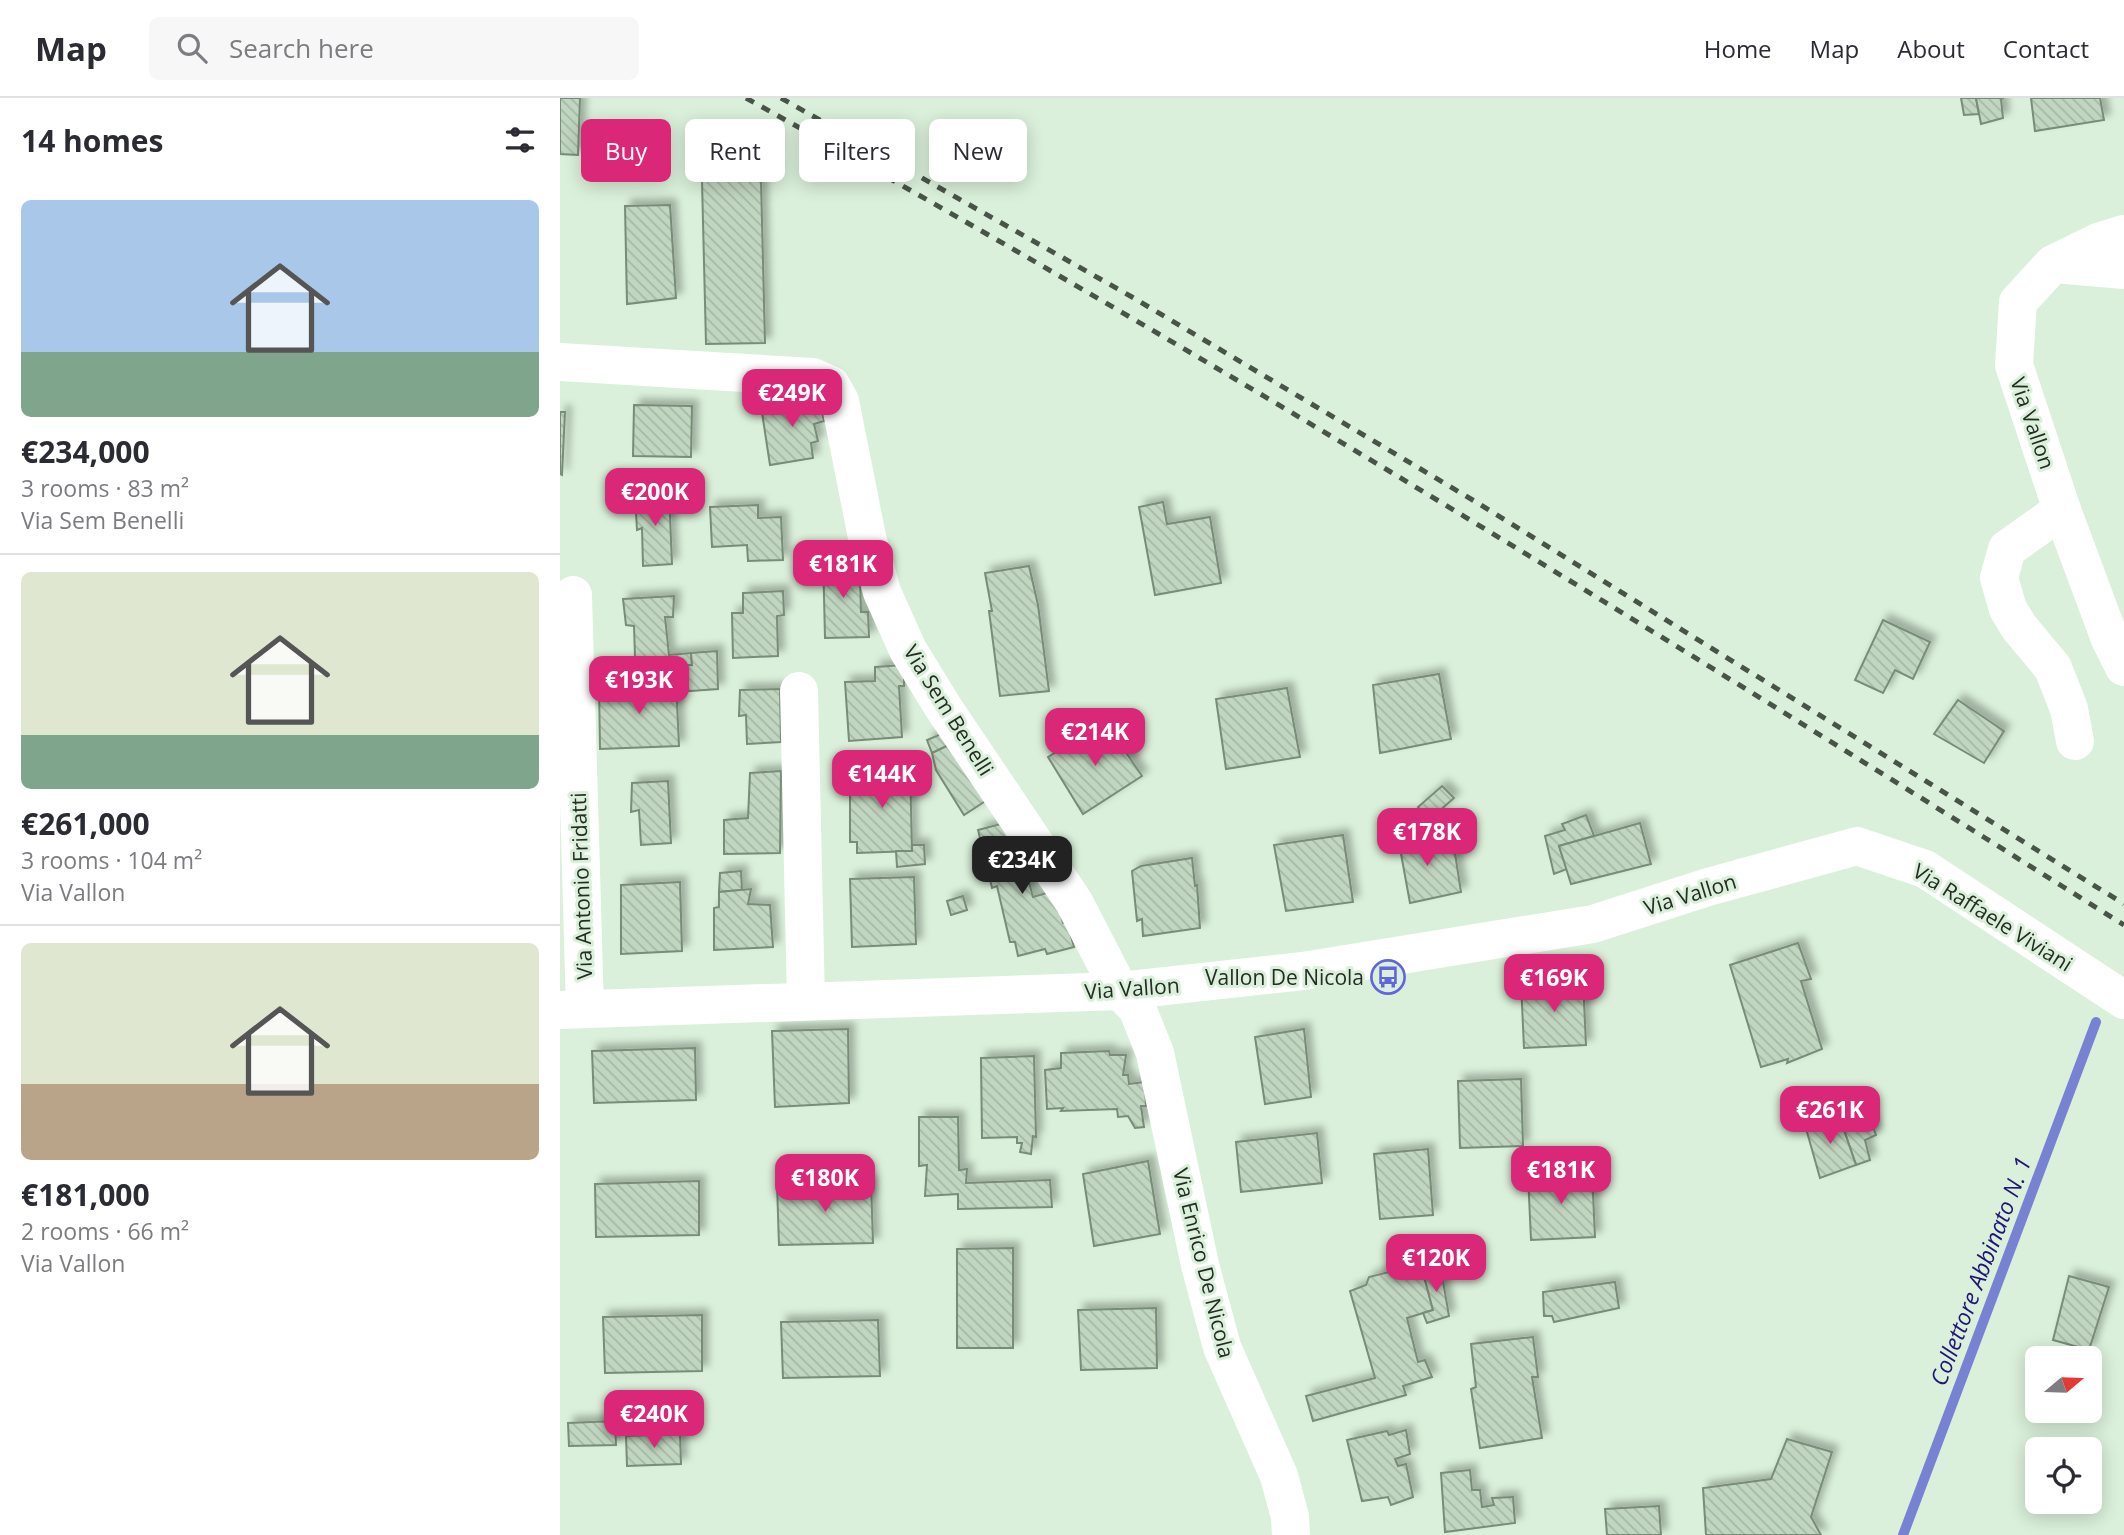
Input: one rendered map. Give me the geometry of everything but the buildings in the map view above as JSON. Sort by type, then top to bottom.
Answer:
[{"type":"street","name":"Via Vallon","points":[[2124,234],[2098,242],[2053,264],[2018,302],[2014,365],[2062,510],[2110,639],[2124,667]]},
{"type":"street","points":[[2053,264],[2124,270]]},
{"type":"street","name":"Via Sem Benelli","points":[[560,362],[813,377],[831,385],[841,401],[865,524],[882,592],[908,650],[943,707],[1074,902],[1121,991]]},
{"type":"street","points":[[2062,510],[2007,549],[1999,578],[2008,609],[2019,627],[2053,668],[2069,709],[2075,741]]},
{"type":"street","name":"Via Antonio Fridatti","points":[[573,595],[573,1009]]},
{"type":"street","points":[[799,691],[806,1002]]},
{"type":"street","name":"Via Vallon","points":[[573,1009],[1121,991],[1303,971],[1593,924],[1708,887],[1857,846]]},
{"type":"street","name":"Via Raffaele Viviani","points":[[1857,846],[1925,869],[2124,1000]]},
{"type":"street","name":"Via Enrico De Nicola","points":[[1121,991],[1137,1008],[1155,1054],[1200,1265],[1218,1334],[1240,1391],[1279,1476],[1292,1535]]},
{"type":"waterway","name":"Collettore Abbinato N. 1","points":[[1903,1535],[2096,1022]]},
{"type":"railway","points":[[746,98],[1095,297],[1441,502],[2124,925]]},
{"type":"railway","points":[[781,98],[1132,297],[1476,502],[2124,904]]},
{"type":"place","name":"Vallon De Nicola","points":[[1388,977]]}]
